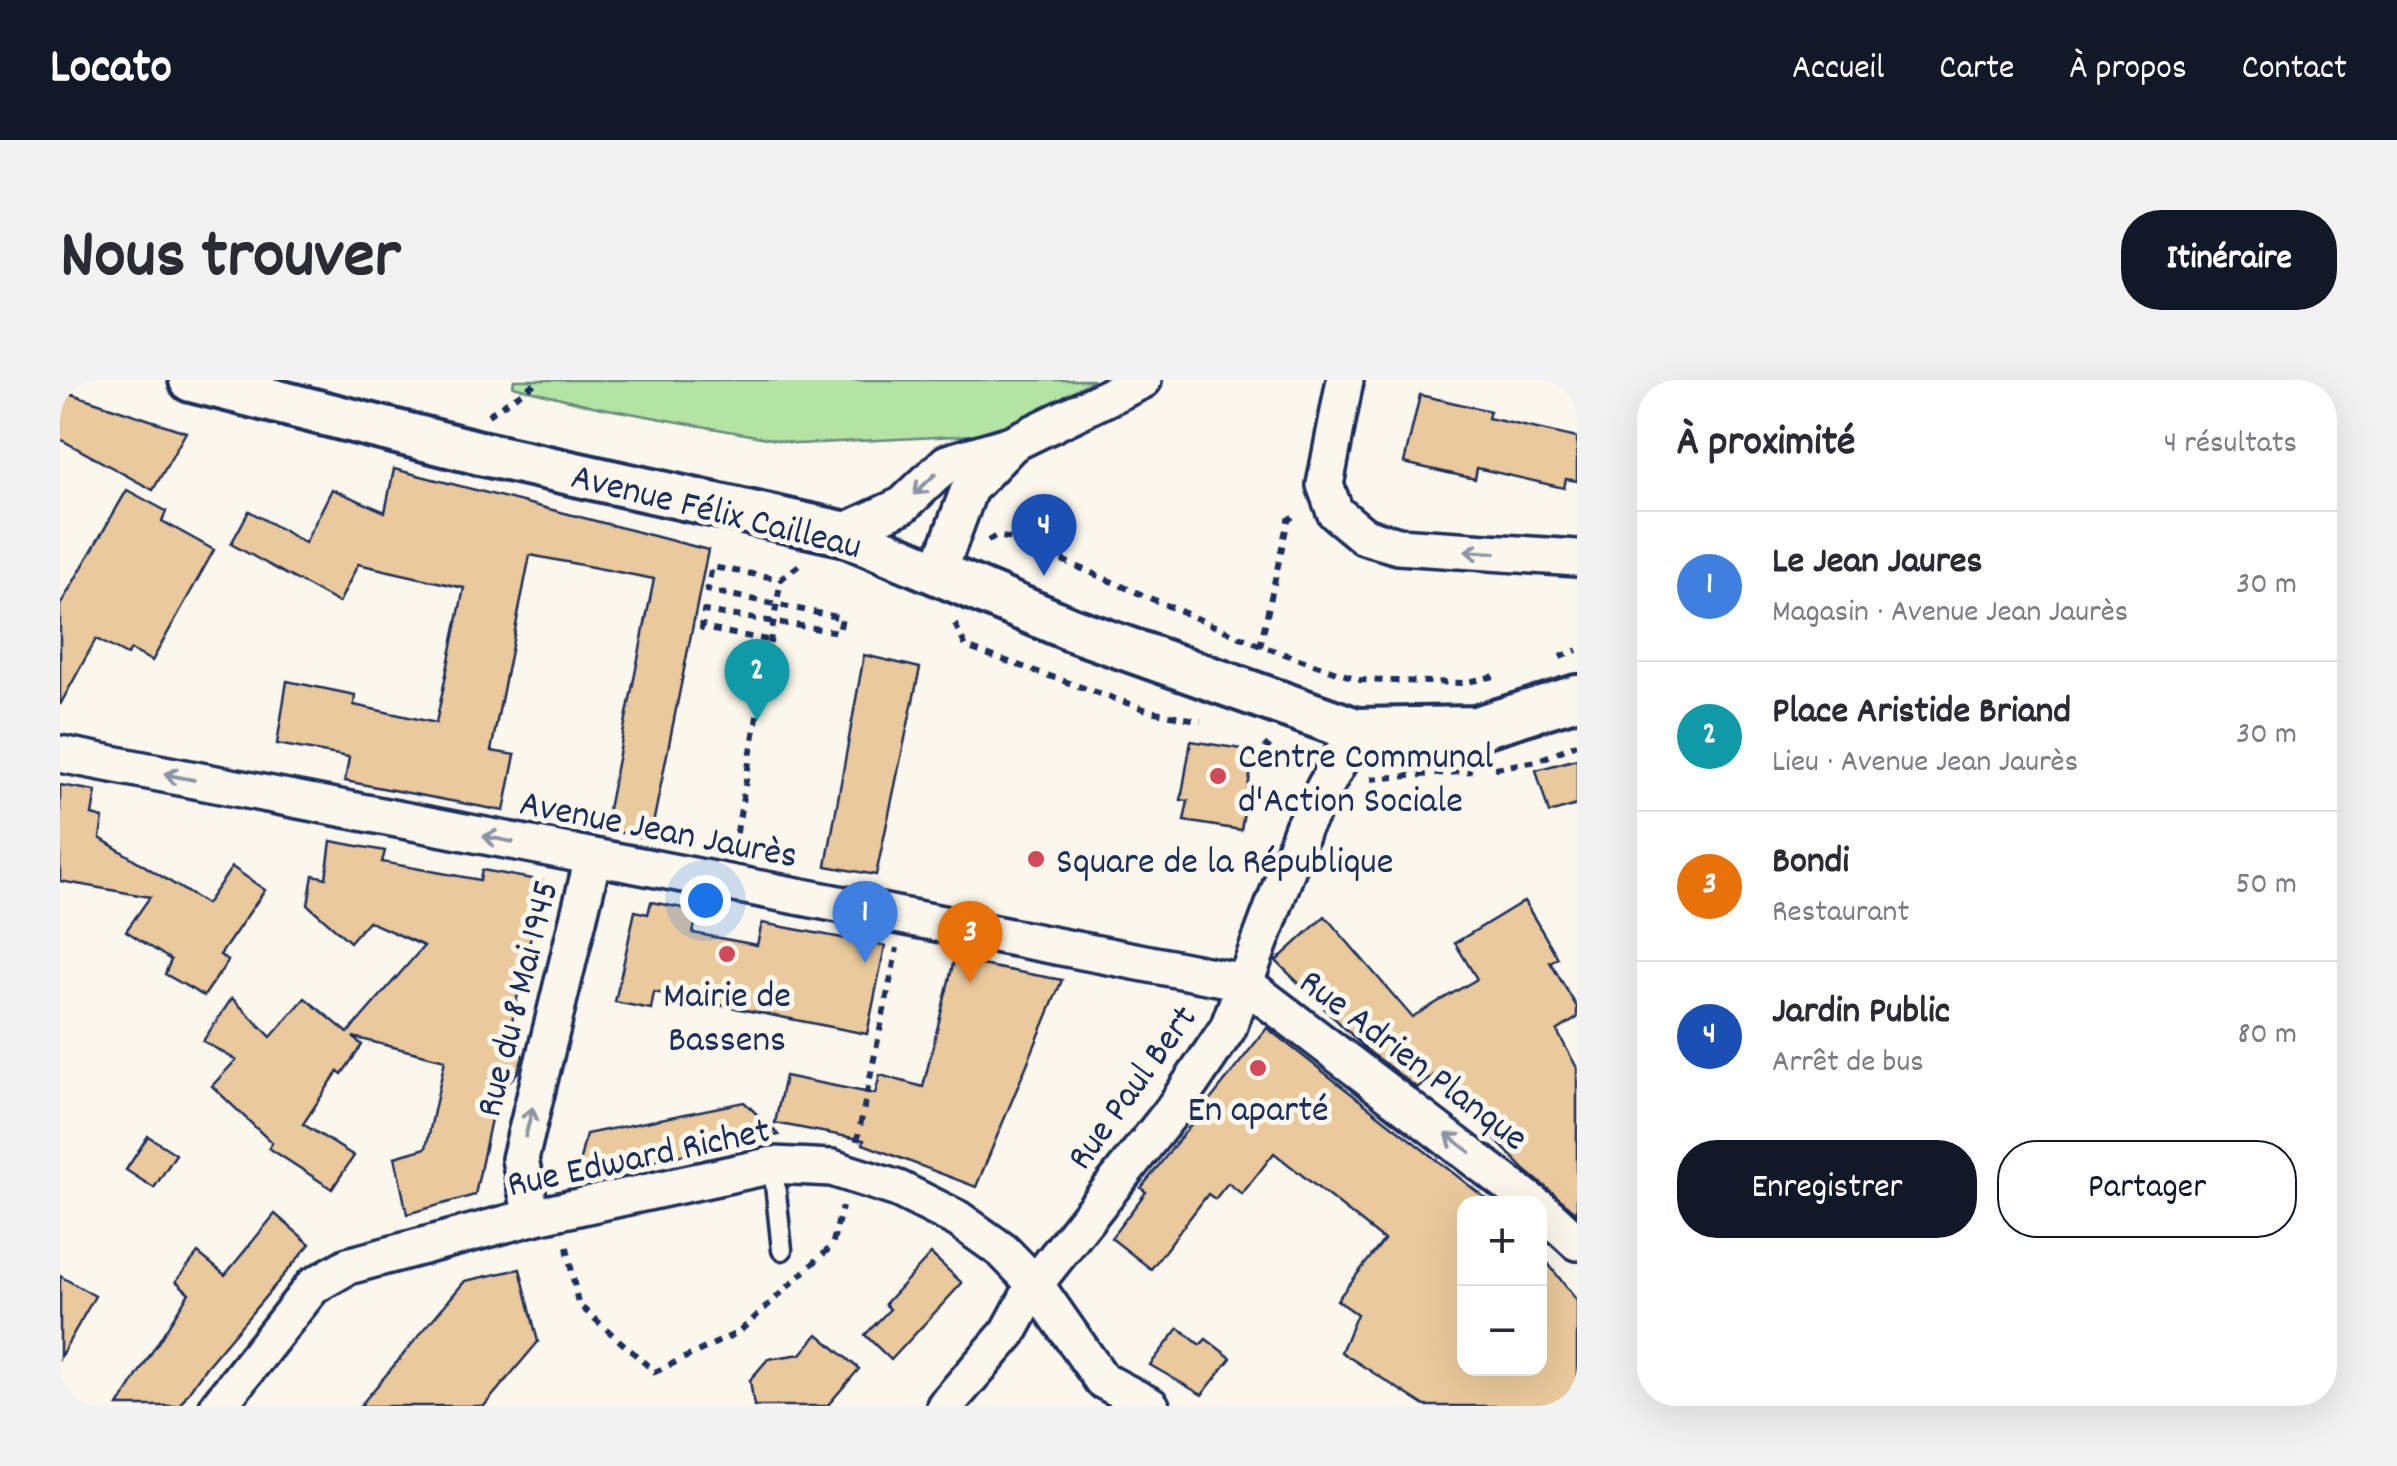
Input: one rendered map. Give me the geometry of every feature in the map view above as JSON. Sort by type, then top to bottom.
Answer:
[{"type":"street","name":"Avenue Félix Cailleau","points":[[191,380],[484,434],[842,533],[1071,629],[1356,730],[1476,728],[1577,697]]},
{"type":"street","points":[[842,533],[903,506],[947,464],[1011,444],[1143,380]]},
{"type":"street","points":[[1345,380],[1325,484],[1335,512],[1364,536],[1398,546],[1577,558]]},
{"type":"street","points":[[938,573],[969,489],[1011,444]]},
{"type":"street","name":"Rue Paul Bert","points":[[945,1406],[1009,1332],[1035,1284],[1172,1111],[1228,1028],[1303,826],[1356,730]]},
{"type":"street","name":"Avenue Jean Jaurès","points":[[60,754],[1243,982]]},
{"type":"street","name":"Rue du 8 Mai 1945","points":[[532,1217],[520,1159],[594,858]]},
{"type":"street","name":"Rue Adrien Planque","points":[[1243,982],[1524,1196]]},
{"type":"street","name":"Rue Edward Richet","points":[[218,1406],[313,1286],[348,1266],[532,1217],[773,1166],[832,1168],[898,1189],[958,1220],[1003,1251],[1035,1284],[1102,1380],[1151,1406]]},
{"type":"street","name":"Rue Adrien Planque","points":[[1547,1215],[1577,1242]]},
{"type":"lane","points":[[773,1166],[782,1250]]},
{"type":"path","points":[[484,434],[540,380]]},
{"type":"path","points":[[1248,692],[1288,520],[1329,494]]},
{"type":"path","points":[[680,874],[734,854],[781,579],[842,533]]},
{"type":"path","points":[[768,640],[702,628],[704,611],[839,632],[842,618],[706,590],[712,567],[781,579]]},
{"type":"green space","points":[[514,380],[1093,380],[995,434],[799,444],[597,407],[513,386]]},
{"type":"building","points":[[60,390],[186,432],[153,490],[60,439]]},
{"type":"building","points":[[1420,395],[1490,411],[1488,418],[1577,438],[1577,481],[1566,479],[1564,488],[1477,468],[1475,479],[1404,463]]},
{"type":"building","points":[[394,469],[708,550],[652,829],[640,837],[604,829],[654,579],[530,555],[491,751],[515,755],[504,811],[345,781],[349,757],[277,744],[287,681],[355,695],[354,705],[436,723],[464,588],[358,564],[339,603],[231,544],[249,511],[305,543],[332,489],[385,512]]},
{"type":"building","points":[[127,490],[166,511],[162,521],[214,550],[152,661],[131,650],[127,655],[96,639],[60,705],[60,605]]},
{"type":"building","points":[[864,655],[920,668],[876,875],[826,866]]},
{"type":"building","name":"Centre Communal d'Action Sociale","points":[[1191,741],[1254,751],[1241,830],[1184,821],[1188,801],[1181,800]]},
{"type":"building","points":[[1577,759],[1577,805],[1549,813],[1536,770]]},
{"type":"building","points":[[60,785],[96,791],[92,815],[103,818],[100,838],[206,904],[232,867],[265,890],[220,955],[228,961],[204,996],[165,974],[171,960],[126,931],[150,897],[60,881]]},
{"type":"building","points":[[331,841],[385,851],[382,862],[480,880],[482,870],[543,881],[511,1026],[523,1057],[518,1072],[496,1095],[475,1195],[407,1214],[395,1157],[426,1148],[445,1060],[353,1037],[362,1045],[342,1074],[338,1071],[303,1124],[354,1156],[332,1189],[269,1148],[272,1143],[212,1086],[236,1060],[203,1041],[232,998],[271,1037],[305,998],[348,1033],[424,946],[368,921],[350,942],[308,905],[313,875],[326,878]]},
{"type":"building","points":[[1524,901],[1558,958],[1550,962],[1577,1007],[1577,1018],[1557,1031],[1577,1068],[1577,1213],[1526,1171],[1478,1122],[1444,1068],[1417,1088],[1368,1051],[1276,961],[1325,916],[1412,1017],[1477,979],[1455,943]]},
{"type":"building","points":[[651,902],[698,911],[693,933],[757,945],[762,923],[885,946],[867,1034],[654,992],[651,1009],[615,1002],[635,911],[648,914]]},
{"type":"building","points":[[954,960],[1062,980],[976,1187],[863,1144],[864,1140],[775,1123],[785,1076],[875,1094],[880,1075],[923,1087]]},
{"type":"building","points":[[1267,1028],[1483,1196],[1457,1196],[1457,1376],[1547,1376],[1547,1262],[1577,1301],[1577,1385],[1555,1406],[1425,1406],[1341,1352],[1357,1314],[1337,1300],[1384,1240],[1274,1153],[1242,1194],[1228,1183],[1215,1199],[1208,1194],[1151,1269],[1111,1238],[1146,1192],[1141,1188]]},
{"type":"building","points":[[744,1102],[779,1135],[576,1177],[586,1134]]},
{"type":"building","points":[[148,1136],[176,1154],[154,1188],[126,1170]]},
{"type":"building","points":[[275,1214],[310,1244],[206,1367],[179,1406],[118,1406],[189,1293],[176,1281],[198,1253],[225,1275]]},
{"type":"building","points":[[931,1254],[962,1283],[891,1360],[865,1335],[890,1309],[885,1304]]},
{"type":"building","points":[[520,1269],[538,1342],[484,1406],[360,1406],[465,1281]]},
{"type":"building","points":[[60,1276],[95,1296],[60,1357]]},
{"type":"building","points":[[1179,1328],[1200,1345],[1206,1339],[1231,1358],[1202,1395],[1150,1365]]},
{"type":"building","points":[[818,1334],[859,1369],[827,1406],[754,1406],[750,1380],[768,1359],[801,1354]]},
{"type":"place","name":"Jardin Public","points":[[1044,576]]},
{"type":"place","name":"Place Aristide Briand","points":[[757,721]]},
{"type":"place","name":"Centre Communal d'Action Sociale","points":[[1218,776]]},
{"type":"place","name":"Square de la République","points":[[1036,859]]},
{"type":"place","name":"Mairie de Bassens","points":[[727,954]]},
{"type":"place","name":"Le Jean Jaures","points":[[865,963]]},
{"type":"place","name":"Bondi","points":[[970,983]]},
{"type":"place","name":"En aparté","points":[[1258,1068]]}]
